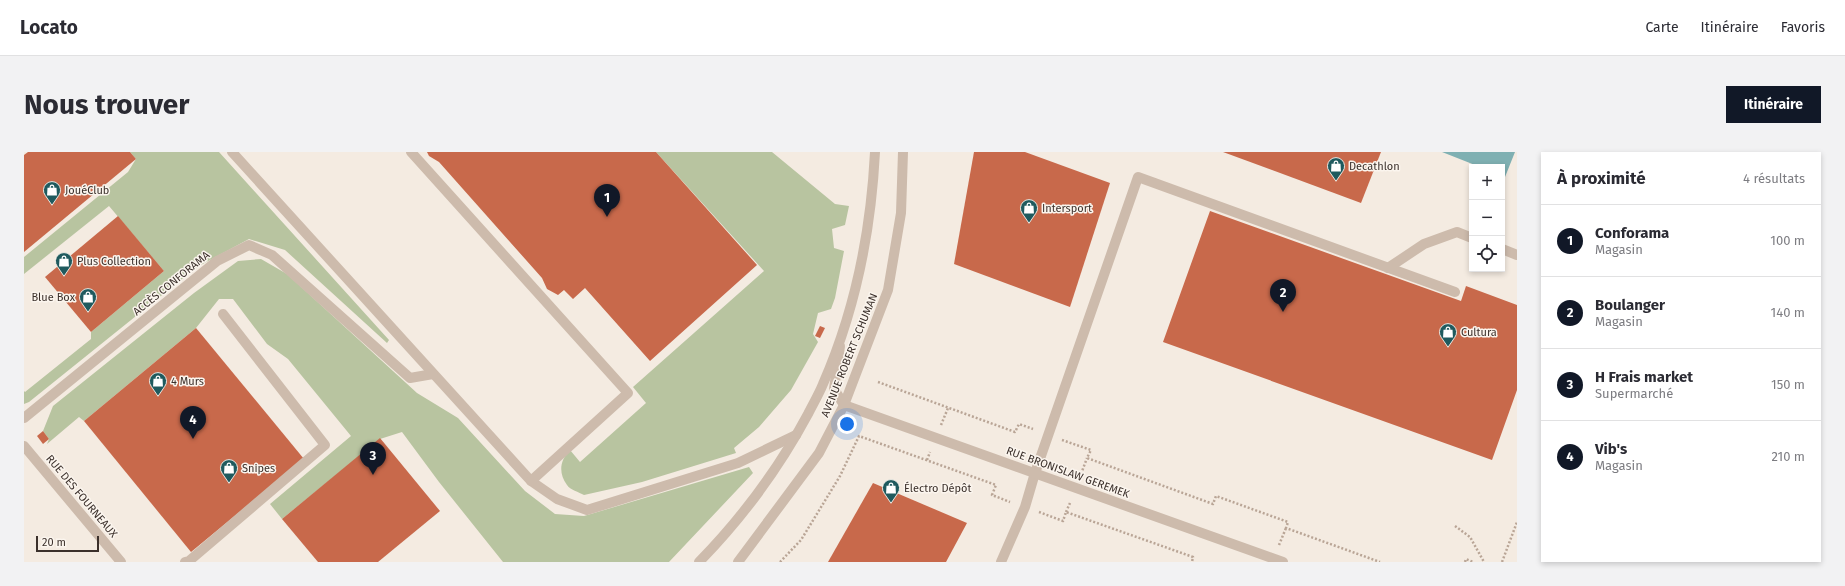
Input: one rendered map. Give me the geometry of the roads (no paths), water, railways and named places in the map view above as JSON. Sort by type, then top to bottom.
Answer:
[{"type":"street","points":[[411,152],[628,393],[531,481]]},
{"type":"street","name":"AVENUE ROBERT SCHUMAN","points":[[699,562],[720,540],[765,484],[796,435],[823,385],[842,336],[856,284],[870,220],[874,189],[875,152]]},
{"type":"street","name":"AVENUE ROBERT SCHUMAN","points":[[738,562],[819,453],[844,404],[888,290],[900,213],[903,152]]},
{"type":"street","points":[[236,153],[433,374],[531,481],[558,499],[587,510],[738,463],[796,435]]},
{"type":"street","points":[[1001,562],[1025,507],[1035,473],[1138,177],[1455,292]]},
{"type":"street","points":[[1388,268],[1424,244],[1457,232],[1469,237]]},
{"type":"street","name":"ACCÈS CONFORAMA","points":[[24,418],[217,261],[249,245],[272,255],[410,378],[433,374]]},
{"type":"street","points":[[1505,250],[1517,255]]},
{"type":"street","points":[[185,562],[189,561],[326,445],[223,314]]},
{"type":"street","points":[[842,336],[834,390],[844,404]]},
{"type":"street","name":"RUE BRONISLAW GEREMEK","points":[[844,404],[1283,562]]},
{"type":"street","name":"RUE DES FOURNEAUX","points":[[24,446],[121,562]]},
{"type":"water","points":[[1442,152],[1515,152],[1505,177],[1505,164],[1472,164]]},
{"type":"place","name":"Decathlon","points":[[1336,181]]},
{"type":"place","name":"JouéClub","points":[[52,205]]},
{"type":"place","name":"Conforama","points":[[607,217]]},
{"type":"place","name":"Intersport","points":[[1029,223]]},
{"type":"place","name":"Plus Collection","points":[[64,276]]},
{"type":"place","name":"Blue Box","points":[[88,312]]},
{"type":"place","name":"Boulanger","points":[[1283,312]]},
{"type":"place","name":"Cultura","points":[[1448,347]]},
{"type":"place","name":"4 Murs","points":[[158,396]]},
{"type":"place","name":"Vib's","points":[[193,439]]},
{"type":"place","name":"H Frais market","points":[[373,475]]},
{"type":"place","name":"Snipes","points":[[229,483]]},
{"type":"place","name":"Électro Dépôt","points":[[891,503]]}]
